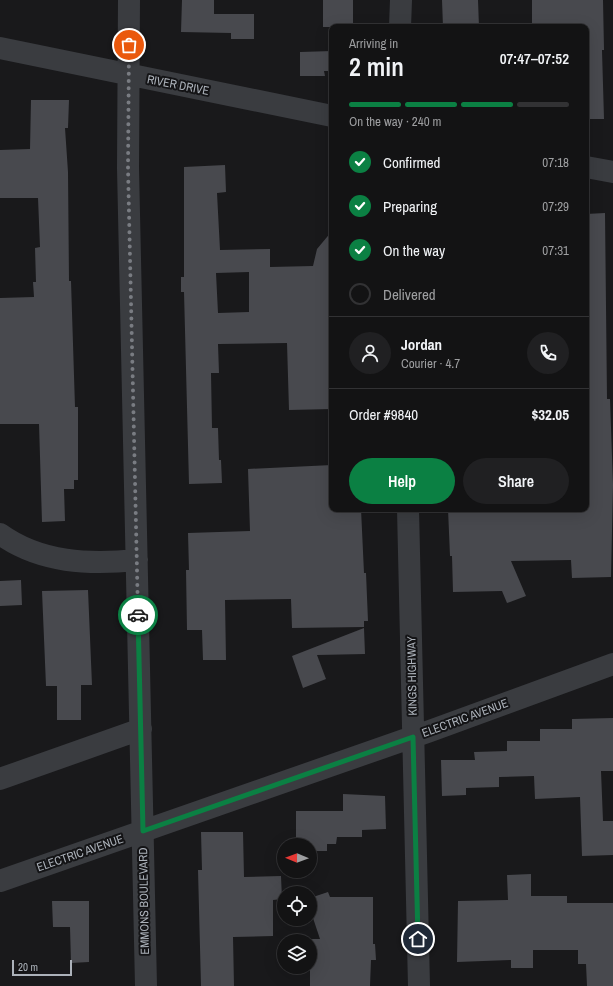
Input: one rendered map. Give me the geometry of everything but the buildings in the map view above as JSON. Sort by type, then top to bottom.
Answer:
[{"type":"street","name":"EMMONS BOULEVARD","points":[[129,0],[128,176],[146,986]]},
{"type":"street","points":[[400,24],[401,0]]},
{"type":"street","name":"RIVER DRIVE","points":[[0,48],[329,115]]},
{"type":"street","points":[[589,168],[613,172]]},
{"type":"street","name":"KINGS HIGHWAY","points":[[408,512],[418,986]]},
{"type":"street","points":[[0,534],[39,553],[71,561],[104,563],[137,560]]},
{"type":"street","name":"ELECTRIC AVENUE","points":[[0,881],[413,737],[613,664]]},
{"type":"street","points":[[0,779],[141,729]]},
{"type":"way so far","points":[[129,45],[128,168],[138,615]]},
{"type":"route","points":[[138,615],[143,831],[413,737],[418,939]]}]
